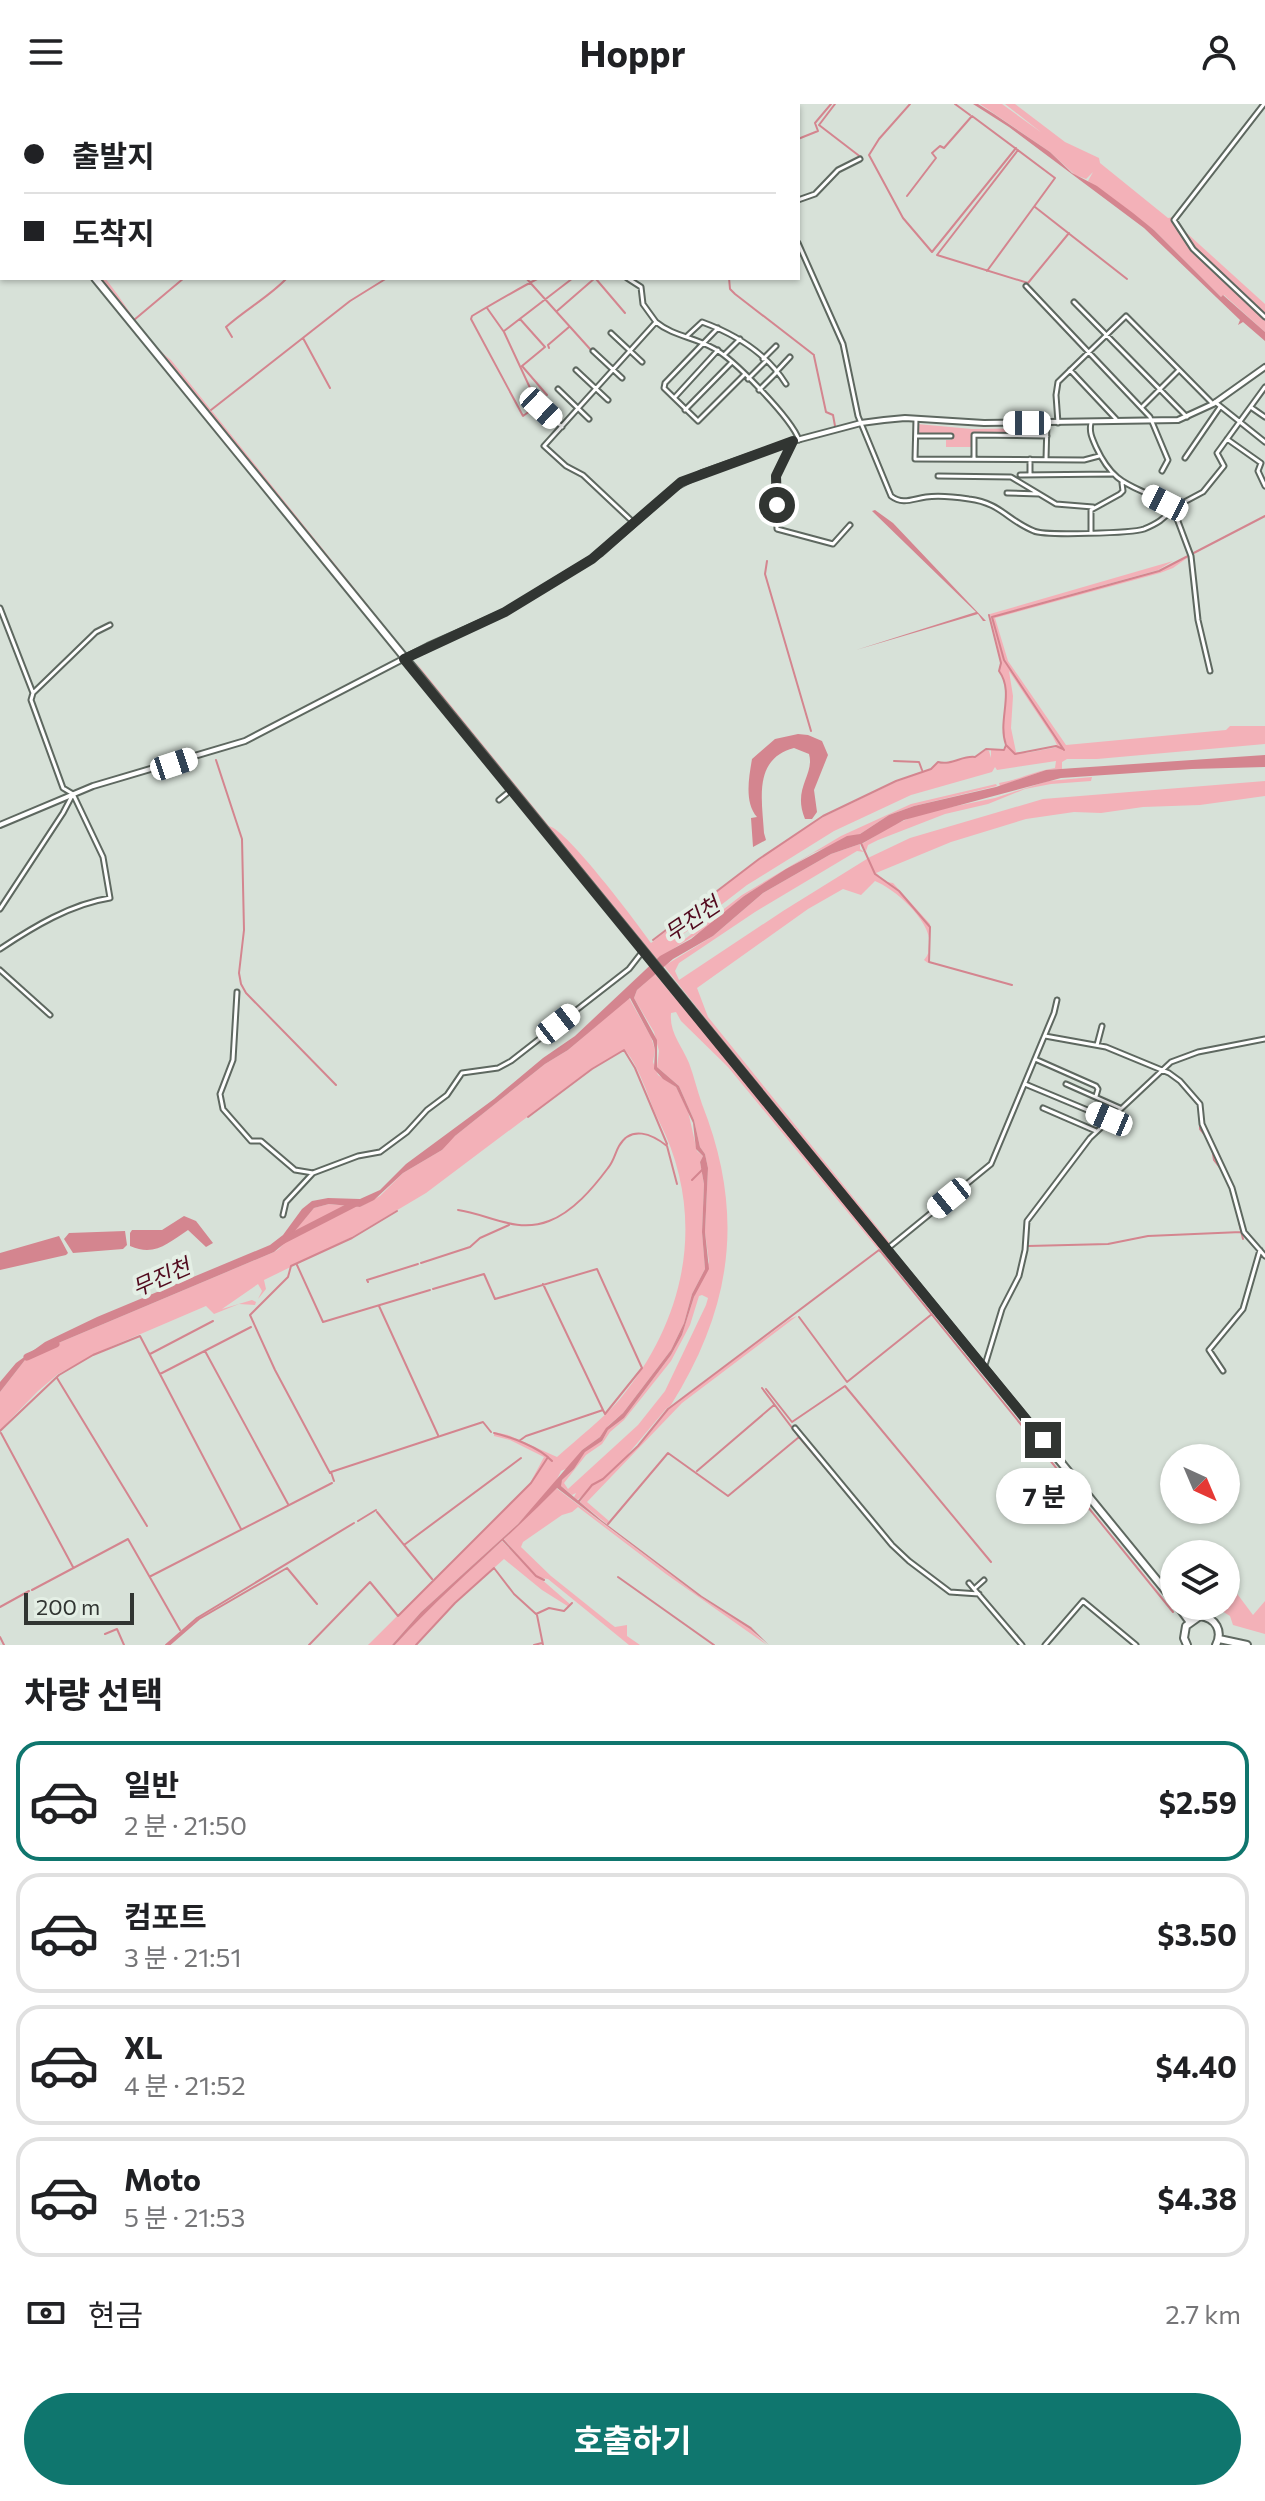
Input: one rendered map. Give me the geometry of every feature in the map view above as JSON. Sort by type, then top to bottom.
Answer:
[{"type":"main road","points":[[97,280],[1160,1584]]},
{"type":"main road","points":[[0,825],[93,786],[245,741],[404,659],[505,612],[601,553],[681,482],[793,441],[861,423],[916,419],[969,423],[1058,423],[1152,422],[1187,417],[1214,403],[1265,367]]},
{"type":"main road","points":[[1187,1645],[1184,1632],[1189,1621],[1200,1616],[1211,1619],[1218,1628],[1217,1642],[1247,1645]]},
{"type":"street","points":[[1264,104],[1174,220],[1193,249],[1265,317]]},
{"type":"street","points":[[800,199],[815,194],[838,170],[860,159]]},
{"type":"street","points":[[800,247],[843,344],[861,423],[885,486],[895,499],[972,499],[993,504],[1038,533],[1145,529],[1207,488],[1224,466],[1217,453],[1265,387]]},
{"type":"street","points":[[630,280],[641,287],[643,304],[656,322],[671,333],[718,350],[789,420],[799,440]]},
{"type":"street","points":[[1026,286],[1152,422],[1168,460],[1162,471]]},
{"type":"street","points":[[1074,302],[1187,417]]},
{"type":"street","points":[[1058,423],[1056,386],[1126,316],[1214,403],[1265,442]]},
{"type":"street","points":[[634,523],[583,475],[571,470],[544,446],[656,322]]},
{"type":"street","points":[[686,337],[702,322],[718,328],[740,339],[786,384]]},
{"type":"street","points":[[718,328],[665,383],[664,388],[699,421],[776,346]]},
{"type":"street","points":[[611,333],[642,362]]},
{"type":"street","points":[[724,355],[740,339]]},
{"type":"street","points":[[674,398],[718,350]]},
{"type":"street","points":[[593,351],[622,378]]},
{"type":"street","points":[[759,390],[790,357]]},
{"type":"street","points":[[685,410],[732,362]]},
{"type":"street","points":[[576,370],[608,400]]},
{"type":"street","points":[[1070,370],[1118,422]]},
{"type":"street","points":[[1141,408],[1179,370]]},
{"type":"street","points":[[558,389],[589,419]]},
{"type":"street","points":[[1185,458],[1220,407]]},
{"type":"street","points":[[1251,407],[1265,417]]},
{"type":"street","points":[[541,408],[562,427]]},
{"type":"street","points":[[916,419],[915,459],[1084,460],[1101,456]]},
{"type":"street","points":[[1046,459],[1047,422]]},
{"type":"street","points":[[1091,422],[1090,429],[1101,456],[1113,474],[1122,483],[1173,508],[1191,555],[1199,626],[1210,671]]},
{"type":"street","points":[[974,459],[974,435],[1047,436]]},
{"type":"street","points":[[916,436],[951,436]]},
{"type":"street","points":[[1227,439],[1261,463],[1258,471],[1265,486]]},
{"type":"street","points":[[793,441],[775,479],[777,529],[833,544],[850,525]]},
{"type":"street","points":[[1030,459],[1030,474]]},
{"type":"street","points":[[1020,475],[1113,474]]},
{"type":"street","points":[[938,476],[1011,477],[1056,504],[1093,507],[1120,494],[1124,487],[1122,483]]},
{"type":"street","points":[[1007,493],[1039,494]]},
{"type":"street","points":[[1091,532],[1093,507]]},
{"type":"street","points":[[0,608],[33,693]]},
{"type":"street","points":[[0,949],[50,919],[110,898],[103,857],[73,794],[63,788],[31,700],[33,693],[96,632],[110,625]]},
{"type":"street","points":[[499,800],[511,790]]},
{"type":"street","points":[[0,909],[73,794]]},
{"type":"street","points":[[283,1215],[286,1202],[313,1173],[358,1156],[380,1152],[447,1095],[462,1073],[498,1068],[511,1061],[645,954]]},
{"type":"street","points":[[0,970],[50,1015]]},
{"type":"street","points":[[237,992],[233,1060],[220,1094],[223,1109],[251,1141],[261,1141],[295,1170],[313,1173]]},
{"type":"street","points":[[887,1249],[991,1164],[1057,1000]]},
{"type":"street","points":[[1097,1045],[1102,1026]]},
{"type":"street","points":[[1045,1036],[1097,1045],[1161,1070],[1180,1081],[1200,1104],[1202,1124],[1232,1188],[1241,1226],[1265,1256]]},
{"type":"street","points":[[983,1367],[1002,1309],[1019,1276],[1027,1221],[1096,1131],[1161,1070],[1183,1056],[1265,1039]]},
{"type":"street","points":[[1035,1059],[1096,1086],[1096,1096]]},
{"type":"street","points":[[1025,1084],[1109,1119]]},
{"type":"street","points":[[1066,1084],[1120,1108]]},
{"type":"street","points":[[1043,1108],[1096,1131]]},
{"type":"street","points":[[1223,1371],[1209,1350],[1243,1309],[1260,1250]]},
{"type":"street","points":[[795,1428],[909,1561],[955,1594],[979,1594]]},
{"type":"street","points":[[974,1589],[984,1580]]},
{"type":"street","points":[[969,1583],[1022,1645]]},
{"type":"street","points":[[1045,1645],[1083,1601],[1136,1645]]},
{"type":"shaded area","points":[[973,104],[978,104],[1050,152],[1072,173],[1097,186],[1154,230],[1221,297],[1223,295],[1265,332],[1265,341],[1243,322],[1238,325],[1240,320],[1144,228],[1009,127]]},
{"type":"shaded area","points":[[980,104],[1002,104],[1042,133],[1005,104],[1015,104],[1065,142],[1099,158],[1100,163],[1168,218],[1174,217],[1185,240],[1197,254],[1265,319],[1265,332],[1224,295],[1221,297],[1154,230],[1088,181],[1093,172],[1086,179],[1075,175],[1050,152]]},
{"type":"shaded area","points":[[1179,226],[1265,304],[1265,315],[1194,249]]},
{"type":"shaded area","points":[[101,280],[106,280],[144,332],[171,360],[404,650]]},
{"type":"shaded area","points":[[917,424],[972,429],[1046,428],[1046,434],[973,434],[973,447],[946,447],[946,440],[951,440],[951,434],[917,434]]},
{"type":"shaded area","points":[[872,511],[893,523],[986,621],[978,614],[856,650],[976,612]]},
{"type":"shaded area","points":[[1190,556],[1160,573],[995,618],[1008,661],[1066,745],[1226,730],[1230,726],[1265,726],[1265,744],[1067,759],[1062,762],[1062,769],[1046,770],[1000,786],[999,783],[1040,771],[1055,768],[1056,761],[997,770],[995,767],[992,772],[911,795],[834,831],[747,885],[682,935],[685,939],[742,895],[841,836],[911,804],[997,786],[889,815],[860,834],[813,853],[744,896],[708,927],[657,959],[637,939],[434,689],[415,661],[549,826],[571,843],[602,879],[651,943],[759,859],[823,817],[931,769],[938,763],[975,757],[986,750],[991,758],[991,749],[1004,751],[1007,745],[1003,726],[1006,698],[990,614],[1173,561],[1158,570],[1025,607],[1159,571]],"holes":[[[1009,671],[1058,747],[1016,752],[1011,728],[1013,696]]]},
{"type":"shaded area","points":[[798,734],[822,741],[828,755],[814,790],[817,812],[812,819],[805,819],[802,808],[809,754],[794,748],[781,753],[772,761],[763,782],[766,840],[753,847],[751,818],[757,817],[749,797],[752,759],[775,739]]},
{"type":"shaded area","points":[[1265,755],[1265,767],[1061,778],[904,820],[863,843],[831,854],[763,893],[713,936],[673,959],[637,990],[634,998],[657,1040],[657,1067],[679,1086],[705,1154],[708,1168],[705,1232],[709,1269],[694,1297],[682,1335],[671,1355],[624,1418],[608,1430],[602,1441],[585,1452],[562,1480],[561,1486],[702,1596],[751,1627],[769,1645],[699,1596],[557,1488],[392,1645],[421,1612],[518,1524],[582,1450],[600,1437],[623,1413],[671,1350],[705,1269],[702,1232],[704,1184],[700,1162],[703,1156],[696,1149],[693,1123],[676,1087],[654,1069],[653,1041],[630,998],[568,1050],[545,1064],[455,1136],[442,1150],[403,1173],[374,1200],[360,1207],[329,1204],[314,1208],[274,1252],[37,1352],[25,1360],[0,1392],[0,1382],[16,1363],[45,1342],[270,1245],[283,1235],[302,1209],[312,1201],[360,1199],[380,1190],[406,1164],[575,1036],[660,956],[691,939],[744,896],[786,869],[847,836],[860,834],[889,815],[914,806],[996,787],[1046,770]]},
{"type":"shaded area","points":[[1092,777],[1091,781],[1025,789],[988,804],[945,814],[878,840],[868,845],[866,851],[862,844],[893,825],[922,813],[995,798],[1048,781]]},
{"type":"shaded area","points":[[1265,781],[1265,796],[1200,805],[1143,807],[1101,813],[1074,812],[1026,819],[951,842],[876,873],[893,883],[930,924],[929,938],[925,926],[907,903],[875,881],[861,895],[843,889],[808,909],[697,988],[708,1017],[890,1243],[887,1245],[664,966],[713,936],[763,893],[831,854],[860,844],[864,852],[857,851],[755,912],[679,963],[675,971],[679,980],[870,857],[910,838],[1043,799]]},
{"type":"shaded area","points":[[655,974],[675,998],[678,997],[884,1249],[878,1249],[728,1067],[681,1021],[676,1012],[671,1013],[674,1033],[689,1063],[716,1144],[724,1183],[726,1258],[708,1332],[692,1368],[671,1405],[628,1454],[638,1447],[668,1409],[797,1316],[682,1403],[587,1502],[609,1521],[607,1524],[580,1502],[587,1492],[577,1500],[574,1497],[576,1493],[572,1495],[561,1486],[561,1481],[574,1469],[585,1451],[602,1441],[608,1430],[624,1418],[671,1355],[682,1335],[709,1262],[705,1232],[708,1168],[705,1154],[679,1086],[657,1067],[659,1051],[654,1032],[634,998],[637,990]],"holes":[[[699,1296],[708,1298],[665,1391],[638,1425],[568,1489],[564,1483],[586,1455],[602,1444],[624,1420],[671,1361],[690,1325]]]},
{"type":"shaded area","points":[[629,998],[651,1037],[655,1050],[653,1062],[658,1075],[676,1087],[688,1111],[697,1151],[703,1156],[700,1162],[704,1184],[702,1232],[705,1269],[671,1350],[623,1413],[600,1437],[582,1450],[568,1468],[561,1471],[554,1485],[518,1524],[421,1612],[392,1645],[368,1645],[529,1485],[544,1457],[510,1440],[494,1436],[494,1432],[557,1457],[620,1399],[643,1368],[661,1335],[683,1265],[683,1193],[674,1157],[640,1075],[625,1050],[591,1069],[426,1193],[352,1237],[264,1280],[266,1289],[258,1299],[262,1291],[258,1284],[222,1309],[252,1300],[256,1302],[255,1305],[239,1304],[214,1314],[206,1306],[108,1348],[58,1374],[0,1430],[0,1392],[25,1360],[37,1352],[274,1252],[314,1208],[329,1204],[360,1207],[380,1196],[403,1173],[442,1150],[445,1144],[545,1064],[568,1050]]},
{"type":"shaded area","points":[[184,1216],[196,1221],[213,1243],[206,1247],[188,1230],[154,1249],[130,1246],[132,1230],[162,1230]]},
{"type":"shaded area","points":[[125,1231],[127,1245],[123,1249],[73,1253],[64,1239],[69,1233]]},
{"type":"shaded area","points":[[59,1236],[68,1253],[66,1255],[0,1270],[0,1253]]},
{"type":"shaded area","points":[[556,1488],[699,1596],[750,1629],[767,1645],[666,1574],[578,1507],[523,1542],[521,1547],[551,1576],[615,1627],[627,1625],[627,1636],[640,1645],[629,1645],[548,1579],[540,1578],[571,1605],[569,1607],[504,1559],[455,1603],[415,1645],[395,1645],[429,1607],[502,1541],[536,1576],[504,1539]]},
{"type":"shaded area","points":[[1240,1598],[1253,1615],[1265,1601],[1265,1634],[1233,1625],[1231,1620],[1240,1620]]},
{"type":"waterway","points":[[800,138],[818,131],[815,123],[831,104]]},
{"type":"waterway","points":[[835,104],[819,125],[862,158]]},
{"type":"waterway","points":[[910,104],[869,155],[903,218],[932,252],[1016,148]]},
{"type":"waterway","points":[[955,104],[970,115]]},
{"type":"waterway","points":[[907,196],[936,158],[932,153],[940,146],[944,148],[972,116],[1055,178],[987,271]]},
{"type":"waterway","points":[[1018,150],[937,255],[1028,283],[1069,233]]},
{"type":"waterway","points":[[1035,207],[1127,279]]},
{"type":"waterway","points":[[134,320],[182,280]]},
{"type":"waterway","points":[[232,337],[226,327],[285,280]]},
{"type":"waterway","points":[[211,410],[350,301],[384,280]]},
{"type":"waterway","points":[[528,280],[590,349]]},
{"type":"waterway","points":[[487,308],[504,332],[538,405],[523,416],[471,319],[472,316],[535,280]]},
{"type":"waterway","points":[[504,331],[570,280]]},
{"type":"waterway","points":[[557,311],[593,280]]},
{"type":"waterway","points":[[597,280],[625,313]]},
{"type":"waterway","points":[[729,280],[730,289],[735,294],[814,355]]},
{"type":"waterway","points":[[520,319],[545,347],[522,366],[547,395]]},
{"type":"waterway","points":[[549,348],[548,345],[569,327]]},
{"type":"waterway","points":[[303,338],[330,388]]},
{"type":"waterway","points":[[814,356],[826,412],[833,415],[835,426]]},
{"type":"waterway","points":[[1064,750],[1004,660],[992,617],[1159,571],[1265,516]]},
{"type":"waterway","points":[[767,561],[765,574],[811,731]]},
{"type":"waterway","points":[[653,940],[759,859],[823,816],[896,781],[931,769],[938,762],[975,757],[986,749],[1004,750],[1006,688],[999,671],[1001,663],[989,615]]},
{"type":"waterway","points":[[1006,745],[1015,754],[1056,746],[1063,749]]},
{"type":"waterway","points":[[216,760],[242,839],[244,930],[239,973],[241,984],[246,993],[336,1085]]},
{"type":"waterway","points":[[894,761],[919,762],[922,770]]},
{"type":"waterway","points":[[861,843],[875,874],[899,891],[930,927],[929,962],[1012,985]]},
{"type":"waterway","points":[[528,1117],[592,1069],[624,1050],[635,1068],[667,1144]]},
{"type":"waterway","points":[[1200,1115],[1200,1129],[1205,1135]]},
{"type":"waterway","points":[[458,1210],[514,1224],[549,1221],[582,1199],[610,1165],[624,1139],[636,1134],[648,1135],[667,1146],[677,1184]]},
{"type":"waterway","points":[[1212,1147],[1214,1160],[1221,1169]]},
{"type":"waterway","points":[[692,1180],[703,1169]]},
{"type":"waterway","name":"무진천","points":[[282,1241],[356,1203]]},
{"type":"waterway","points":[[330,1473],[275,1370],[250,1315],[288,1277],[291,1266],[352,1238],[397,1211]]},
{"type":"waterway","points":[[1237,1213],[1243,1239]]},
{"type":"waterway","points":[[421,1263],[470,1247],[480,1238],[509,1225]]},
{"type":"waterway","points":[[1028,1246],[1108,1244],[1148,1236],[1241,1232]]},
{"type":"waterway","points":[[1248,1240],[1259,1251]]},
{"type":"waterway","points":[[579,1501],[592,1485],[603,1479],[638,1446],[668,1409],[879,1250],[881,1252]]},
{"type":"waterway","points":[[882,1253],[1160,1596]]},
{"type":"waterway","points":[[368,1282],[418,1264]]},
{"type":"waterway","points":[[297,1265],[323,1322],[430,1290]]},
{"type":"waterway","points":[[433,1289],[484,1274],[495,1299],[597,1269],[642,1368],[605,1414],[603,1410]]},
{"type":"waterway","points":[[519,1441],[603,1410],[543,1284]]},
{"type":"waterway","points":[[379,1306],[438,1435]]},
{"type":"waterway","points":[[799,1317],[847,1382],[932,1314]]},
{"type":"waterway","points":[[150,1354],[213,1321]]},
{"type":"waterway","points":[[160,1374],[251,1327]]},
{"type":"waterway","points":[[0,1431],[59,1375],[93,1355],[140,1336],[241,1529]]},
{"type":"waterway","name":"무진천","points":[[27,1357],[56,1344]]},
{"type":"waterway","points":[[205,1351],[288,1504]]},
{"type":"waterway","points":[[57,1378],[147,1526]]},
{"type":"waterway","points":[[766,1389],[792,1422],[845,1386],[991,1562]]},
{"type":"waterway","points":[[762,1388],[883,1536]]},
{"type":"waterway","points":[[697,1471],[774,1405]]},
{"type":"waterway","points":[[334,1481],[331,1472],[483,1422],[491,1432]]},
{"type":"waterway","points":[[1,1433],[73,1567]]},
{"type":"waterway","points":[[494,1433],[532,1447],[552,1461]]},
{"type":"waterway","points":[[608,1524],[668,1453],[728,1496],[799,1437]]},
{"type":"waterway","points":[[309,1645],[370,1582],[398,1616],[531,1483],[548,1457]]},
{"type":"waterway","points":[[404,1545],[521,1458]]},
{"type":"waterway","points":[[151,1576],[332,1483]]},
{"type":"waterway","points":[[358,1521],[376,1510]]},
{"type":"waterway","points":[[377,1512],[432,1579]]},
{"type":"waterway","points":[[166,1645],[197,1618],[354,1523]]},
{"type":"waterway","points":[[32,1590],[128,1539],[180,1630]]},
{"type":"waterway","points":[[503,1540],[536,1576],[544,1580]]},
{"type":"waterway","points":[[169,1645],[199,1619],[287,1568],[317,1604]]},
{"type":"waterway","points":[[416,1645],[455,1603],[494,1568],[514,1594],[536,1614],[549,1608],[564,1611],[572,1603]]},
{"type":"waterway","points":[[618,1577],[714,1645]]},
{"type":"waterway","points":[[0,1607],[29,1591]]},
{"type":"waterway","points":[[537,1615],[543,1645]]},
{"type":"waterway","points":[[105,1634],[117,1629],[124,1645]]},
{"type":"waterway","points":[[0,1637],[4,1645]]},
{"type":"waterway","points":[[534,1645],[542,1643]]},
{"type":"route","points":[[777,505],[775,479],[793,441],[681,482],[592,559],[505,612],[404,659],[1043,1440]]}]
